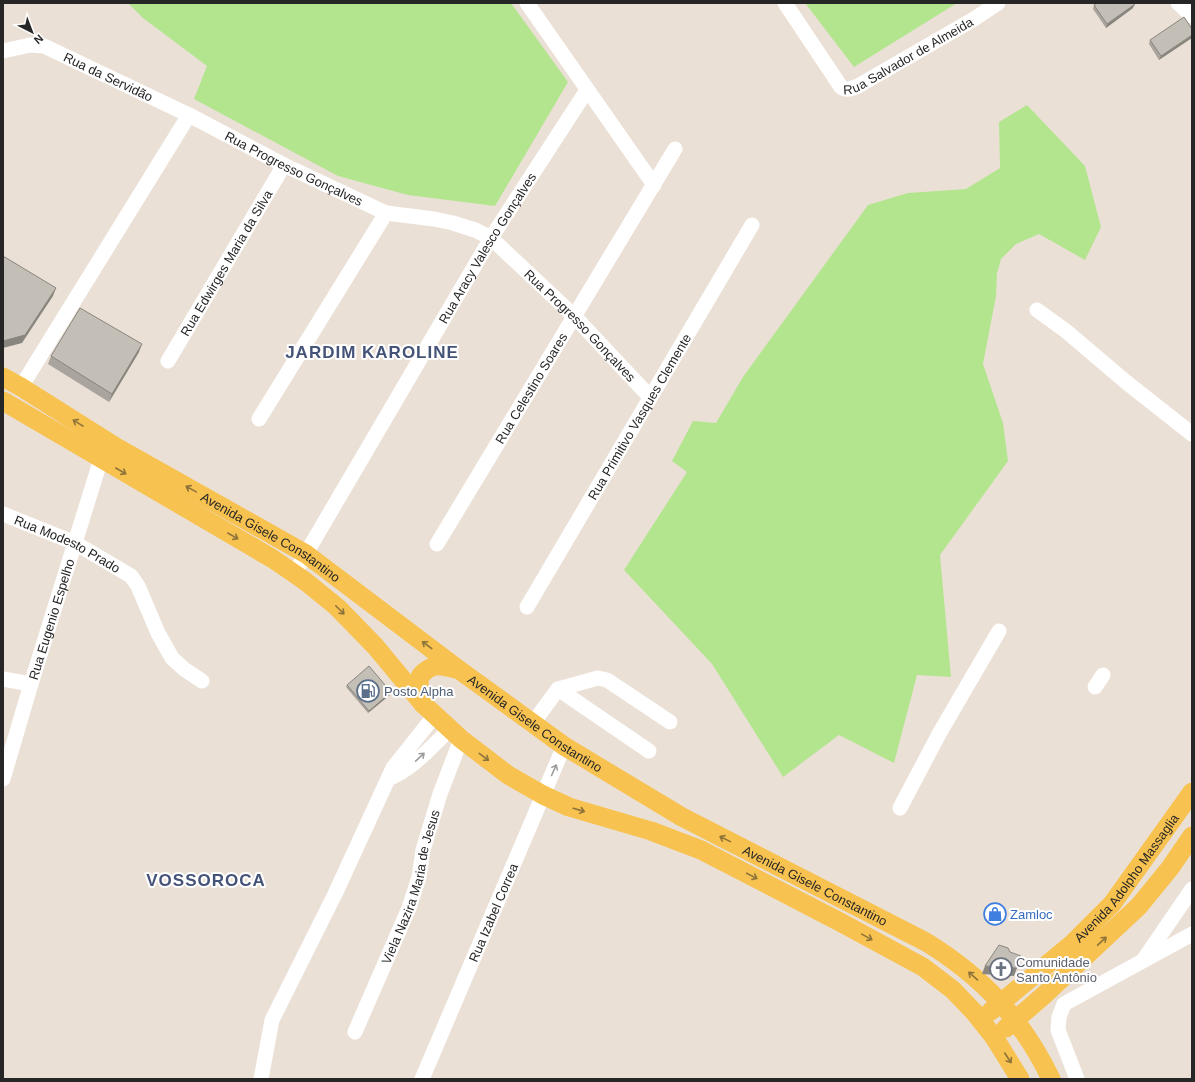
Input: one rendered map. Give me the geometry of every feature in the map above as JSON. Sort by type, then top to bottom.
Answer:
[{"type":"main road","name":"Avenida Gisele Constantino","points":[[3,377],[116,447],[306,554],[458,669],[564,746],[682,817],[926,942],[946,955],[968,972],[1001,1003],[1039,1054],[1051,1079]]},
{"type":"main road","name":"Avenida Gisele Constantino","points":[[3,401],[273,559],[305,581],[337,607],[375,646],[429,710],[455,734],[508,774],[543,795],[569,807],[650,831],[694,848],[740,870],[923,967],[953,990],[981,1020],[994,1037],[1020,1079]]},
{"type":"main road","points":[[429,710],[419,681],[421,675],[429,667],[438,665],[458,669]]},
{"type":"main road","name":"Avenida Adolpho Massaglia","points":[[981,1020],[1074,943],[1112,904],[1192,792]]},
{"type":"main road","name":"Avenida Adolpho Massaglia","points":[[994,1037],[1043,996],[1139,906],[1170,868],[1192,836]]},
{"type":"main road","points":[[1039,1054],[1034,1032],[1033,1018],[1036,1007],[1043,996]]},
{"type":"street","points":[[527,3],[654,185]]},
{"type":"street","name":"Rua Salvador de Almeida","points":[[785,3],[841,87],[844,90],[848,90],[858,86],[974,19],[998,3]]},
{"type":"street","points":[[1178,3],[1192,16]]},
{"type":"street","name":"Rua da Servidão","points":[[3,51],[30,45],[44,46],[189,115]]},
{"type":"street","name":"Rua Aracy Valesco Gonçalves","points":[[294,574],[491,238],[587,90]]},
{"type":"street","points":[[21,387],[189,115]]},
{"type":"street","name":"Rua Progresso Gonçalves","points":[[189,115],[284,165],[386,212],[434,218],[475,230],[491,238],[574,316],[650,397]]},
{"type":"street","name":"Rua Celestino Soares","points":[[437,544],[675,149]]},
{"type":"street","name":"Rua Edwirges Maria da Silva","points":[[168,361],[284,165]]},
{"type":"street","points":[[259,419],[386,212]]},
{"type":"street","name":"Rua Primitivo Vasques Clemente","points":[[527,607],[752,225]]},
{"type":"street","points":[[1037,310],[1066,331],[1126,382],[1192,434]]},
{"type":"street","name":"Rua Eugenio Espelho","points":[[3,779],[30,684],[101,459]]},
{"type":"street","name":"Rua Modesto Prado","points":[[3,514],[75,543],[131,576],[138,586],[158,633],[172,658],[184,669],[202,681]]},
{"type":"street","points":[[900,808],[939,734],[999,631]]},
{"type":"street","points":[[532,722],[558,689],[598,678],[607,680],[670,722]]},
{"type":"street","points":[[3,679],[30,684]]},
{"type":"street","points":[[558,689],[649,751]]},
{"type":"street","points":[[261,1079],[272,1020],[335,894],[393,768],[429,710]]},
{"type":"street","points":[[388,779],[400,774],[455,734]]},
{"type":"street","name":"Viela Nazira Maria de Jesus","points":[[355,1032],[409,908],[419,877],[423,850],[440,794],[455,734]]},
{"type":"street","name":"Rua Izabel Correa","points":[[422,1079],[564,746]]},
{"type":"street","points":[[1142,961],[1192,889]]},
{"type":"street","points":[[1077,1079],[1058,1030],[1059,1017],[1064,1004],[1192,934]]},
{"type":"green space","points":[[128,3],[511,3],[568,82],[495,206],[408,195],[338,176],[194,99],[207,66],[143,18]]},
{"type":"green space","points":[[805,3],[957,3],[854,67]]},
{"type":"green space","points":[[1027,105],[1085,166],[1101,227],[1085,260],[1039,234],[1016,244],[1001,259],[997,273],[996,296],[983,364],[1003,423],[1008,461],[940,555],[951,677],[917,675],[894,763],[839,735],[783,777],[712,664],[624,570],[687,472],[672,461],[693,421],[716,423],[743,377],[868,205],[908,193],[966,189],[1000,168],[999,122]]},
{"type":"building","points":[[1097,3],[1135,4],[1107,24],[1094,5]]},
{"type":"building","points":[[1184,17],[1192,29],[1192,35],[1161,56],[1150,40]]},
{"type":"building","points":[[3,256],[56,288],[25,335],[3,341]]},
{"type":"building","points":[[80,308],[142,344],[112,394],[51,356]]},
{"type":"building","name":"Posto Alpha","points":[[369,666],[391,692],[369,711],[347,685]]},
{"type":"building","points":[[999,945],[1008,948],[1010,952],[1021,956],[1017,968],[985,966]]},
{"type":"place","name":"Posto Alpha","points":[[368,691]]},
{"type":"place","name":"Zamloc","points":[[995,914]]},
{"type":"place","name":"Comunidade Santo Antônio","points":[[1001,969]]},
{"type":"district","name":"JARDIM KAROLINE","points":[[372,352]]},
{"type":"district","name":"VOSSOROCA","points":[[206,880]]}]
